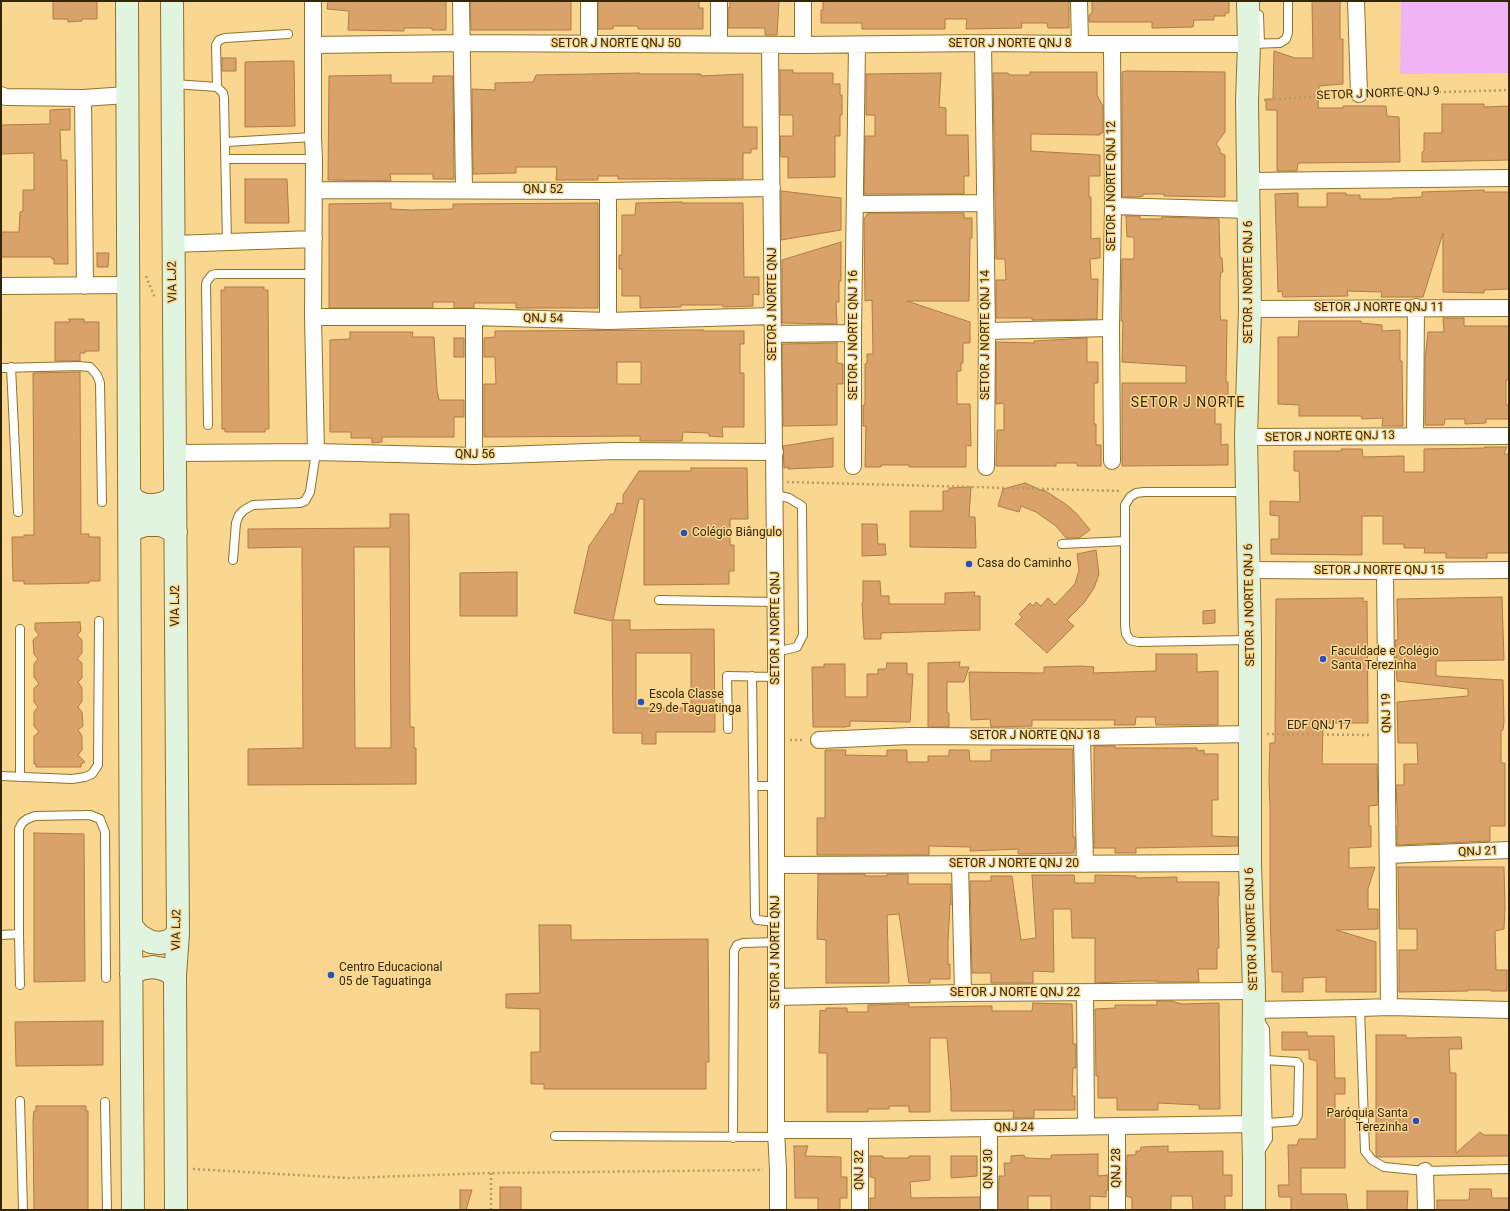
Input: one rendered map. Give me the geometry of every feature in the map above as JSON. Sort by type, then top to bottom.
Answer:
[{"type":"main road","points":[[127,1],[130,494],[130,926],[133,1210]]},
{"type":"main road","name":"VIA LJ2","points":[[172,1],[178,934],[175,974],[176,1210]]},
{"type":"main road","name":"SETOR J NORTE QNJ 6","points":[[1254,5],[1255,44],[1247,101],[1250,309],[1246,437],[1251,734],[1250,863],[1254,1000],[1260,1124],[1254,1160],[1254,1210]]},
{"type":"main road","points":[[130,494],[135,501],[145,505],[164,503],[175,497]]},
{"type":"main road","points":[[130,530],[145,525],[161,525],[176,532]]},
{"type":"main road","points":[[130,926],[140,936],[151,942],[169,942],[178,934]]},
{"type":"main road","points":[[131,974],[141,969],[153,967],[175,974]]},
{"type":"street","points":[[313,1],[313,317],[316,452]]},
{"type":"street","points":[[461,1],[464,190]]},
{"type":"street","points":[[589,1],[589,44]]},
{"type":"street","points":[[719,1],[719,44]]},
{"type":"street","points":[[803,1],[803,45]]},
{"type":"street","points":[[1079,1],[1080,44]]},
{"type":"street","points":[[1356,1],[1359,94]]},
{"type":"street","name":"SETOR J NORTE QNJ 50","points":[[313,45],[461,43],[770,45]]},
{"type":"street","name":"SETOR J NORTE QNJ 8","points":[[770,45],[983,43],[1255,44]]},
{"type":"street","name":"SETOR J NORTE QNJ 14","points":[[983,43],[987,331],[986,467]]},
{"type":"street","name":"SETOR J NORTE QNJ 12","points":[[1112,44],[1113,206],[1110,328],[1112,461]]},
{"type":"street","name":"SETOR J NORTE QNJ","points":[[770,45],[772,316],[775,452],[777,865],[776,1134],[778,1210]]},
{"type":"street","name":"SETOR J NORTE QNJ 16","points":[[853,466],[853,333],[857,45]]},
{"type":"street","points":[[3,96],[83,98],[127,95]]},
{"type":"street","points":[[83,98],[85,286]]},
{"type":"street","points":[[1249,181],[1509,178]]},
{"type":"street","name":"QNJ 52","points":[[314,190],[608,190],[772,188]]},
{"type":"street","points":[[608,190],[608,321]]},
{"type":"street","points":[[855,204],[985,203]]},
{"type":"street","points":[[1113,206],[1249,210]]},
{"type":"street","points":[[173,244],[314,239]]},
{"type":"street","points":[[1,286],[128,286]]},
{"type":"street","points":[[1415,436],[1416,307]]},
{"type":"street","name":"SETOR J NORTE QNJ 11","points":[[1250,309],[1416,307],[1509,308]]},
{"type":"street","name":"QNJ 54","points":[[313,317],[474,317],[608,321],[772,316]]},
{"type":"street","points":[[474,317],[474,456]]},
{"type":"street","points":[[987,331],[1110,328]]},
{"type":"street","points":[[773,334],[853,333]]},
{"type":"street","name":"SETOR J NORTE QNJ 13","points":[[1246,437],[1509,436]]},
{"type":"street","name":"QNJ 56","points":[[175,454],[316,452],[474,456],[616,451],[775,452]]},
{"type":"street","name":"SETOR J NORTE QNJ 15","points":[[1249,570],[1509,570]]},
{"type":"street","name":"QNJ 19","points":[[1385,571],[1389,1007]]},
{"type":"street","name":"SETOR J NORTE QNJ 18","points":[[819,740],[910,736],[1251,734]]},
{"type":"street","points":[[1082,736],[1085,864]]},
{"type":"street","name":"QNJ 21","points":[[1388,855],[1509,850]]},
{"type":"street","name":"SETOR J NORTE QNJ 20","points":[[777,865],[1250,863]]},
{"type":"street","points":[[960,864],[963,993]]},
{"type":"street","name":"SETOR J NORTE QNJ 22","points":[[776,997],[963,993],[1085,993],[1254,1000]]},
{"type":"street","points":[[1085,993],[1086,1127]]},
{"type":"street","points":[[1254,1000],[1360,1008],[1389,1007],[1509,1010]]},
{"type":"street","name":"QNJ 24","points":[[776,1134],[860,1130],[1260,1124]]},
{"type":"street","name":"QNJ 28","points":[[1117,1126],[1117,1210]]},
{"type":"street","name":"QNJ 30","points":[[989,1128],[989,1210]]},
{"type":"street","name":"QNJ 32","points":[[860,1130],[860,1210]]},
{"type":"street","points":[[1425,1171],[1426,1210]]},
{"type":"lane","points":[[1255,44],[1280,43],[1286,39],[1288,33],[1288,1]]},
{"type":"lane","points":[[217,87],[216,45],[219,40],[225,38],[288,34]]},
{"type":"lane","points":[[172,84],[217,87],[223,93],[226,142],[227,242]]},
{"type":"lane","points":[[226,142],[312,138]]},
{"type":"lane","points":[[226,159],[314,159]]},
{"type":"lane","points":[[208,425],[207,281],[212,275],[216,274],[314,274]]},
{"type":"lane","points":[[1,368],[78,366],[90,367],[97,375],[100,383],[102,502]]},
{"type":"lane","points":[[11,367],[18,512]]},
{"type":"lane","points":[[233,560],[236,523],[239,515],[253,505],[300,503],[304,501],[310,492],[316,452]]},
{"type":"lane","points":[[775,489],[802,506],[803,636],[797,647],[776,652]]},
{"type":"lane","points":[[1248,492],[1144,492],[1136,493],[1130,497],[1125,505],[1125,625],[1126,634],[1130,640],[1138,642],[1250,640]]},
{"type":"lane","points":[[1062,544],[1125,541]]},
{"type":"lane","points":[[659,600],[776,602]]},
{"type":"lane","points":[[1,776],[72,779],[85,777],[92,774],[98,765],[99,621]]},
{"type":"lane","points":[[20,629],[20,777]]},
{"type":"lane","points":[[728,730],[727,676],[776,676]]},
{"type":"lane","points":[[752,676],[755,916],[757,920],[776,922]]},
{"type":"lane","points":[[754,786],[776,786]]},
{"type":"lane","points":[[20,985],[19,829],[22,823],[35,816],[90,815],[100,819],[105,832],[106,978]]},
{"type":"lane","points":[[1,935],[19,934]]},
{"type":"lane","points":[[733,1138],[734,951],[737,945],[743,943],[776,942]]},
{"type":"lane","points":[[1254,1000],[1265,1029],[1266,1060],[1260,1124],[1295,1121],[1298,1115],[1299,1065],[1297,1062],[1266,1060]]},
{"type":"lane","points":[[1360,1008],[1364,1151],[1372,1160],[1384,1167],[1425,1171],[1509,1169]]},
{"type":"lane","points":[[20,1101],[23,1210]]},
{"type":"lane","points":[[105,1102],[107,1210]]},
{"type":"lane","points":[[555,1136],[733,1138],[776,1134]]},
{"type":"path","name":"SETOR J NORTE QNJ 9","points":[[1247,101],[1359,94],[1509,90]]},
{"type":"path","points":[[144,270],[158,305],[173,305]]},
{"type":"path","points":[[775,489],[1144,492]]},
{"type":"path","name":"EDF QNJ 17","points":[[1251,734],[1387,735]]},
{"type":"path","points":[[776,739],[819,740]]},
{"type":"path","points":[[176,1168],[348,1178],[491,1173],[778,1170]]},
{"type":"path","points":[[491,1173],[491,1210]]},
{"type":"shaded area","points":[[1401,1],[1509,1],[1509,73],[1400,74]]},
{"type":"building","points":[[53,1],[97,1],[97,19],[82,19],[82,21],[68,22],[68,19],[53,19]]},
{"type":"building","points":[[328,1],[446,1],[446,30],[432,30],[432,28],[404,28],[404,31],[348,30],[349,11],[327,9]]},
{"type":"building","points":[[470,1],[571,1],[571,30],[471,30]]},
{"type":"building","points":[[598,1],[699,1],[699,8],[703,8],[703,29],[638,29],[638,26],[613,26],[613,29],[598,29]]},
{"type":"building","points":[[730,1],[779,1],[777,35],[765,35],[765,28],[728,28],[728,8],[730,7]]},
{"type":"building","points":[[823,1],[1069,1],[1069,28],[1048,28],[1047,23],[1021,23],[1022,28],[966,29],[967,19],[945,19],[945,29],[862,29],[862,23],[821,23]]},
{"type":"building","points":[[1092,1],[1229,1],[1229,13],[1225,13],[1225,16],[1214,16],[1214,20],[1194,20],[1193,27],[1152,28],[1152,22],[1089,22],[1089,15],[1092,13]]},
{"type":"building","points":[[1312,1],[1340,1],[1340,39],[1343,39],[1343,84],[1319,86],[1318,108],[1343,108],[1343,106],[1386,106],[1387,116],[1399,117],[1400,162],[1298,163],[1297,171],[1277,171],[1277,110],[1266,110],[1266,99],[1273,99],[1274,51],[1295,58],[1313,58]]},
{"type":"building","points":[[222,58],[236,58],[236,71],[222,71]]},
{"type":"building","points":[[294,61],[295,126],[245,127],[245,62]]},
{"type":"building","points":[[780,70],[793,70],[793,73],[833,73],[833,84],[840,84],[840,95],[842,95],[842,115],[840,115],[840,136],[835,136],[835,177],[788,178],[788,157],[781,157],[780,136],[793,136],[793,115],[780,115]]},
{"type":"building","points":[[1030,72],[1097,72],[1097,95],[1103,106],[1103,133],[1100,133],[1100,135],[1031,134],[1031,151],[1100,155],[1100,176],[1089,176],[1089,197],[1091,197],[1091,239],[1100,238],[1100,258],[1090,259],[1091,279],[1098,279],[1097,319],[1032,320],[1032,318],[996,318],[996,280],[1006,280],[1005,259],[996,259],[993,73],[1030,75]]},
{"type":"building","points":[[1122,72],[1225,72],[1225,132],[1216,144],[1220,149],[1220,153],[1225,155],[1225,197],[1164,196],[1164,194],[1143,194],[1143,196],[1138,197],[1122,197]]},
{"type":"building","points":[[639,73],[701,74],[701,76],[743,74],[743,127],[757,127],[757,149],[751,149],[751,153],[743,153],[743,179],[618,179],[618,176],[598,176],[598,180],[556,180],[557,167],[516,167],[516,173],[473,174],[472,89],[495,90],[495,83],[533,82],[536,75]]},
{"type":"building","points":[[941,73],[939,107],[946,108],[946,135],[968,135],[969,176],[964,176],[964,194],[864,194],[865,136],[875,136],[875,115],[866,115],[866,74]]},
{"type":"building","points":[[391,75],[391,83],[433,83],[433,76],[453,76],[454,179],[433,179],[433,174],[390,174],[391,181],[328,180],[329,76]]},
{"type":"building","points":[[1442,104],[1484,104],[1484,107],[1509,106],[1509,160],[1422,162],[1422,152],[1424,151],[1424,133],[1442,133]]},
{"type":"building","points":[[70,109],[70,130],[60,130],[61,160],[67,160],[68,264],[54,264],[54,259],[52,259],[52,257],[1,257],[1,232],[19,232],[20,212],[23,211],[23,190],[34,190],[34,153],[1,154],[1,125],[50,124],[50,110]]},
{"type":"building","points":[[245,179],[287,179],[289,223],[245,223]]},
{"type":"building","points":[[1484,190],[1484,192],[1509,192],[1509,289],[1484,290],[1484,293],[1443,292],[1443,233],[1423,297],[1381,297],[1382,292],[1347,291],[1348,296],[1283,297],[1282,291],[1278,292],[1275,194],[1298,193],[1298,207],[1327,207],[1327,193],[1360,195],[1360,199],[1392,199],[1422,197],[1422,192]]},
{"type":"building","points":[[781,191],[841,198],[841,230],[781,240]]},
{"type":"building","points":[[391,203],[391,209],[412,210],[453,209],[453,204],[598,203],[598,308],[516,308],[516,303],[474,303],[474,308],[454,308],[454,302],[433,302],[433,308],[329,308],[329,204]]},
{"type":"building","points":[[636,203],[743,203],[744,277],[759,277],[759,295],[753,294],[753,306],[723,307],[723,305],[681,305],[681,307],[640,308],[640,296],[622,296],[622,269],[619,269],[619,255],[622,255],[622,215],[635,215]]},
{"type":"building","points":[[868,213],[964,213],[964,218],[972,218],[972,238],[970,238],[969,301],[907,301],[970,322],[970,343],[963,343],[963,363],[961,363],[961,371],[957,371],[957,404],[970,404],[971,446],[966,445],[966,467],[909,467],[909,465],[881,465],[881,467],[865,467],[866,426],[863,426],[863,405],[865,405],[865,364],[867,363],[867,354],[873,354],[872,300],[865,301],[864,219]]},
{"type":"building","points":[[1126,216],[1140,216],[1140,219],[1162,219],[1162,217],[1219,219],[1220,258],[1222,258],[1223,272],[1221,272],[1220,279],[1220,315],[1221,320],[1227,320],[1226,382],[1228,382],[1228,403],[1215,403],[1215,424],[1221,424],[1221,445],[1228,444],[1228,465],[1122,466],[1122,383],[1186,383],[1186,366],[1122,362],[1122,259],[1134,259],[1134,237],[1127,237]]},
{"type":"building","points":[[841,242],[841,281],[839,281],[839,302],[836,302],[837,324],[782,323],[782,260]]},
{"type":"building","points":[[97,253],[109,253],[108,267],[97,267]]},
{"type":"building","points":[[225,287],[264,287],[264,290],[268,290],[269,429],[265,429],[265,432],[225,432],[225,429],[222,429],[221,290],[225,290]]},
{"type":"building","points":[[1443,318],[1464,318],[1464,326],[1509,326],[1509,380],[1506,380],[1506,405],[1509,405],[1509,419],[1486,419],[1486,423],[1465,424],[1465,419],[1445,419],[1444,425],[1425,425],[1425,360],[1428,332],[1444,332]]},
{"type":"building","points":[[69,319],[84,319],[84,322],[99,322],[99,351],[85,351],[85,353],[80,353],[80,361],[55,361],[55,322],[70,322]]},
{"type":"building","points":[[1299,321],[1361,321],[1361,323],[1382,325],[1382,331],[1400,330],[1403,426],[1382,426],[1383,418],[1362,419],[1361,416],[1299,416],[1299,405],[1278,404],[1278,337],[1298,337]]},
{"type":"building","points":[[495,331],[744,331],[744,344],[740,344],[740,373],[744,373],[744,427],[722,427],[723,437],[709,436],[709,433],[683,432],[682,441],[640,441],[640,436],[484,437],[484,384],[496,384],[495,357],[484,357],[484,338],[495,337]],"holes":[[[617,362],[641,362],[641,384],[617,384]]]},
{"type":"building","points":[[350,332],[413,332],[412,337],[434,337],[437,390],[439,400],[464,400],[464,417],[454,417],[454,437],[382,437],[382,442],[372,443],[372,438],[351,438],[351,432],[330,432],[330,340],[350,339]]},
{"type":"building","points":[[454,338],[464,338],[464,357],[454,357]]},
{"type":"building","points":[[1087,338],[1087,362],[1098,362],[1098,383],[1094,383],[1094,424],[1096,424],[1096,445],[1101,445],[1101,466],[1077,466],[1077,463],[1056,463],[1056,466],[996,466],[997,430],[1004,430],[1004,403],[996,404],[996,342],[1034,343],[1034,341]]},
{"type":"building","points":[[837,343],[837,363],[843,364],[843,384],[837,384],[837,425],[783,426],[782,344]]},
{"type":"building","points":[[80,372],[81,534],[89,534],[89,537],[100,537],[100,581],[89,581],[89,583],[24,584],[24,581],[13,581],[12,537],[34,535],[33,373]]},
{"type":"building","points":[[833,438],[833,467],[784,468],[783,446]]},
{"type":"building","points":[[1507,447],[1504,454],[1509,454],[1508,553],[1487,553],[1487,558],[1446,558],[1446,553],[1424,553],[1425,548],[1404,548],[1404,544],[1383,544],[1383,516],[1362,516],[1362,555],[1271,554],[1271,539],[1279,539],[1279,516],[1270,515],[1270,501],[1300,502],[1299,471],[1294,471],[1294,451],[1342,451],[1341,449],[1362,449],[1363,457],[1404,456],[1404,472],[1424,472],[1424,449]]},
{"type":"building","points":[[691,468],[747,468],[748,519],[730,519],[730,545],[734,545],[734,571],[729,571],[729,584],[644,585],[644,499],[639,499],[613,620],[630,620],[630,630],[714,629],[715,732],[656,732],[656,744],[642,744],[642,733],[613,733],[612,621],[574,613],[589,546],[611,514],[614,514],[617,503],[623,504],[623,495],[639,471],[691,471]],"holes":[[[636,653],[691,653],[691,708],[636,708]]]},
{"type":"building","points":[[1025,483],[1043,491],[1044,490],[1067,505],[1077,514],[1090,530],[1079,538],[1066,538],[1056,526],[1036,512],[1021,506],[1019,512],[998,506],[1003,489]]},
{"type":"building","points":[[971,487],[969,517],[975,517],[976,548],[910,547],[910,511],[943,511],[943,491],[949,491],[949,488]]},
{"type":"building","points":[[390,514],[409,514],[410,727],[414,727],[414,748],[416,748],[416,784],[248,785],[248,749],[303,748],[302,547],[248,548],[248,529],[390,528]],"holes":[[[354,547],[390,547],[391,748],[355,748]]]},
{"type":"building","points":[[862,524],[877,524],[878,544],[885,544],[886,555],[862,556]]},
{"type":"building","points":[[1096,550],[1099,574],[1094,588],[1084,603],[1067,620],[1074,626],[1047,653],[1015,624],[1022,617],[1019,614],[1030,603],[1033,606],[1036,602],[1041,606],[1048,598],[1055,605],[1075,584],[1079,570],[1077,554]]},
{"type":"building","points":[[517,572],[517,616],[460,616],[460,573]]},
{"type":"building","points":[[863,581],[880,581],[881,596],[889,596],[889,604],[945,604],[945,593],[975,592],[974,596],[980,596],[980,630],[881,633],[881,639],[864,639],[862,603]]},
{"type":"building","points":[[1502,597],[1504,660],[1436,661],[1436,676],[1503,680],[1504,722],[1503,730],[1501,730],[1501,763],[1505,763],[1505,826],[1490,826],[1490,841],[1397,845],[1398,826],[1396,785],[1404,785],[1404,764],[1418,764],[1417,743],[1398,743],[1397,702],[1468,696],[1468,689],[1397,681],[1395,640],[1398,640],[1397,599]]},
{"type":"building","points":[[1363,598],[1363,602],[1367,601],[1368,723],[1323,723],[1322,764],[1377,764],[1378,805],[1369,806],[1371,847],[1349,848],[1349,868],[1375,867],[1368,889],[1368,909],[1378,909],[1378,929],[1336,930],[1376,942],[1376,992],[1326,992],[1326,977],[1303,978],[1303,992],[1282,992],[1282,972],[1272,972],[1270,909],[1269,779],[1270,743],[1275,743],[1276,599]]},
{"type":"building","points":[[1215,610],[1215,623],[1203,624],[1203,611]]},
{"type":"building","points":[[80,622],[81,631],[77,635],[82,640],[82,653],[77,659],[82,663],[82,678],[78,682],[82,688],[82,701],[78,707],[82,712],[83,726],[78,730],[82,736],[82,750],[78,755],[85,762],[81,764],[81,767],[36,767],[36,764],[34,764],[34,736],[39,732],[34,726],[34,712],[38,707],[34,702],[34,688],[39,684],[34,677],[34,664],[38,659],[34,654],[33,640],[39,635],[35,630],[35,623]]},
{"type":"building","points":[[1156,654],[1197,654],[1197,672],[1218,671],[1218,725],[1156,725],[1155,717],[1136,717],[1135,725],[1114,725],[1115,720],[1032,720],[1032,726],[991,727],[990,719],[971,720],[969,672],[1044,673],[1044,667],[1081,666],[1094,667],[1093,673],[1156,671]]},
{"type":"building","points":[[960,662],[959,667],[969,667],[964,682],[947,682],[947,713],[949,713],[949,727],[928,727],[928,663]]},
{"type":"building","points":[[887,663],[907,663],[907,674],[913,674],[910,722],[850,721],[850,726],[845,727],[813,727],[812,667],[824,667],[824,664],[845,664],[845,697],[867,697],[867,674],[878,674],[878,669],[886,669]]},
{"type":"building","points":[[1094,746],[1115,746],[1115,748],[1197,748],[1197,751],[1204,750],[1204,754],[1218,754],[1218,800],[1212,800],[1212,836],[1238,837],[1238,846],[1136,848],[1136,853],[1115,853],[1115,848],[1094,848]]},
{"type":"building","points":[[1073,749],[1074,853],[1018,854],[1018,849],[970,851],[971,847],[929,846],[929,855],[817,855],[817,818],[825,818],[825,750],[846,750],[845,755],[887,756],[887,750],[907,750],[907,762],[928,762],[928,756],[949,756],[949,750],[969,750],[970,761],[991,761],[991,750]]},
{"type":"building","points":[[34,833],[84,834],[85,981],[34,982]]},
{"type":"building","points":[[1398,867],[1504,867],[1504,929],[1495,931],[1496,970],[1507,970],[1507,991],[1468,990],[1399,992],[1399,950],[1417,950],[1417,929],[1399,929]]},
{"type":"building","points":[[818,874],[865,874],[865,876],[887,876],[887,874],[908,874],[908,884],[951,884],[948,942],[948,965],[950,964],[950,979],[930,979],[930,983],[909,983],[899,914],[887,915],[889,983],[826,983],[826,940],[817,939]]},
{"type":"building","points":[[1032,875],[1074,875],[1075,883],[1095,883],[1095,875],[1136,876],[1136,878],[1177,877],[1177,882],[1219,882],[1219,948],[1217,948],[1217,969],[1198,969],[1199,982],[1136,981],[1095,983],[1095,938],[1072,938],[1071,909],[1053,909],[1054,972],[1033,971],[1033,983],[991,983],[991,973],[972,973],[970,881],[991,881],[991,876],[1012,876],[1021,940],[1036,938]]},
{"type":"building","points":[[539,925],[571,925],[571,940],[708,939],[709,1062],[706,1062],[706,1089],[544,1089],[544,1084],[531,1084],[531,1052],[540,1052],[540,1009],[506,1008],[506,994],[540,993]]},
{"type":"building","points":[[1157,1001],[1171,1001],[1182,1004],[1219,1003],[1220,1109],[1199,1109],[1199,1105],[1158,1103],[1158,1110],[1117,1110],[1117,1098],[1098,1098],[1098,1076],[1096,1076],[1095,1009],[1115,1008],[1115,1005],[1157,1005]]},
{"type":"building","points":[[1033,1003],[1072,1004],[1073,1044],[1076,1044],[1076,1068],[1073,1068],[1072,1096],[1075,1096],[1075,1110],[1034,1110],[1034,1118],[1013,1118],[1014,1111],[951,1111],[947,1038],[930,1038],[930,1112],[909,1112],[909,1106],[889,1106],[889,1109],[868,1109],[868,1112],[827,1112],[827,1053],[819,1053],[820,1010],[826,1011],[826,1008],[847,1008],[847,1012],[868,1012],[868,1005],[909,1004],[909,1007],[992,1006],[992,1011],[1032,1011]]},
{"type":"building","points":[[103,1021],[103,1065],[16,1066],[15,1022]]},
{"type":"building","points":[[1282,1032],[1307,1032],[1307,1036],[1334,1036],[1335,1078],[1345,1078],[1345,1094],[1335,1094],[1335,1115],[1345,1115],[1345,1168],[1301,1168],[1301,1194],[1346,1194],[1348,1210],[1291,1210],[1291,1197],[1279,1197],[1278,1185],[1289,1185],[1288,1145],[1297,1145],[1299,1139],[1317,1139],[1317,1061],[1309,1059],[1309,1050],[1282,1050]]},
{"type":"building","name":"Paróquia Santa Terezinha","points":[[1376,1035],[1406,1035],[1406,1038],[1461,1037],[1462,1049],[1449,1049],[1450,1073],[1456,1073],[1456,1153],[1480,1132],[1484,1135],[1509,1135],[1509,1156],[1376,1156]]},
{"type":"building","points":[[36,1106],[86,1106],[86,1111],[88,1111],[88,1210],[34,1210],[33,1120]]},
{"type":"building","points":[[794,1146],[808,1146],[805,1156],[841,1157],[841,1177],[847,1177],[847,1198],[840,1198],[840,1210],[818,1210],[818,1198],[795,1198]]},
{"type":"building","points":[[1168,1146],[1168,1152],[1223,1151],[1223,1175],[1232,1175],[1232,1196],[1225,1196],[1225,1210],[1193,1210],[1192,1196],[1171,1196],[1171,1210],[1132,1210],[1132,1198],[1126,1196],[1127,1155],[1136,1154],[1136,1151],[1140,1151],[1141,1147]]},
{"type":"building","points":[[1098,1154],[1098,1176],[1108,1175],[1108,1190],[1106,1190],[1106,1197],[1090,1196],[1090,1210],[1051,1210],[1051,1196],[1028,1196],[1028,1210],[998,1210],[999,1176],[1005,1176],[1004,1163],[1011,1163],[1011,1156],[1024,1155],[1025,1158],[1051,1159],[1051,1155]]},
{"type":"building","points":[[870,1156],[883,1156],[883,1158],[909,1158],[909,1156],[930,1156],[930,1180],[910,1182],[911,1198],[980,1197],[980,1210],[870,1210],[870,1198],[875,1198],[875,1178],[870,1177]]},
{"type":"building","points":[[951,1156],[977,1156],[977,1176],[951,1178]]},
{"type":"building","points":[[500,1187],[521,1187],[521,1210],[500,1210]]},
{"type":"building","points":[[1470,1189],[1491,1189],[1492,1198],[1509,1198],[1509,1210],[1437,1210],[1437,1200],[1469,1200]]},
{"type":"building","points":[[460,1190],[472,1190],[466,1210],[460,1210]]},
{"type":"building","points":[[1367,1191],[1408,1191],[1407,1210],[1367,1210]]},
{"type":"place","name":"Colégio Biângulo","points":[[684,533]]},
{"type":"place","name":"Casa do Caminho","points":[[969,564]]},
{"type":"place","name":"Faculdade e Colégio Santa Terezinha","points":[[1323,659]]},
{"type":"place","name":"Escola Classe 29 de Taguatinga","points":[[641,702]]},
{"type":"place","name":"Centro Educacional 05 de Taguatinga","points":[[331,975]]},
{"type":"place","name":"Paróquia Santa Terezinha","points":[[1416,1121]]},
{"type":"district","name":"SETOR J NORTE","points":[[1188,403]]}]
